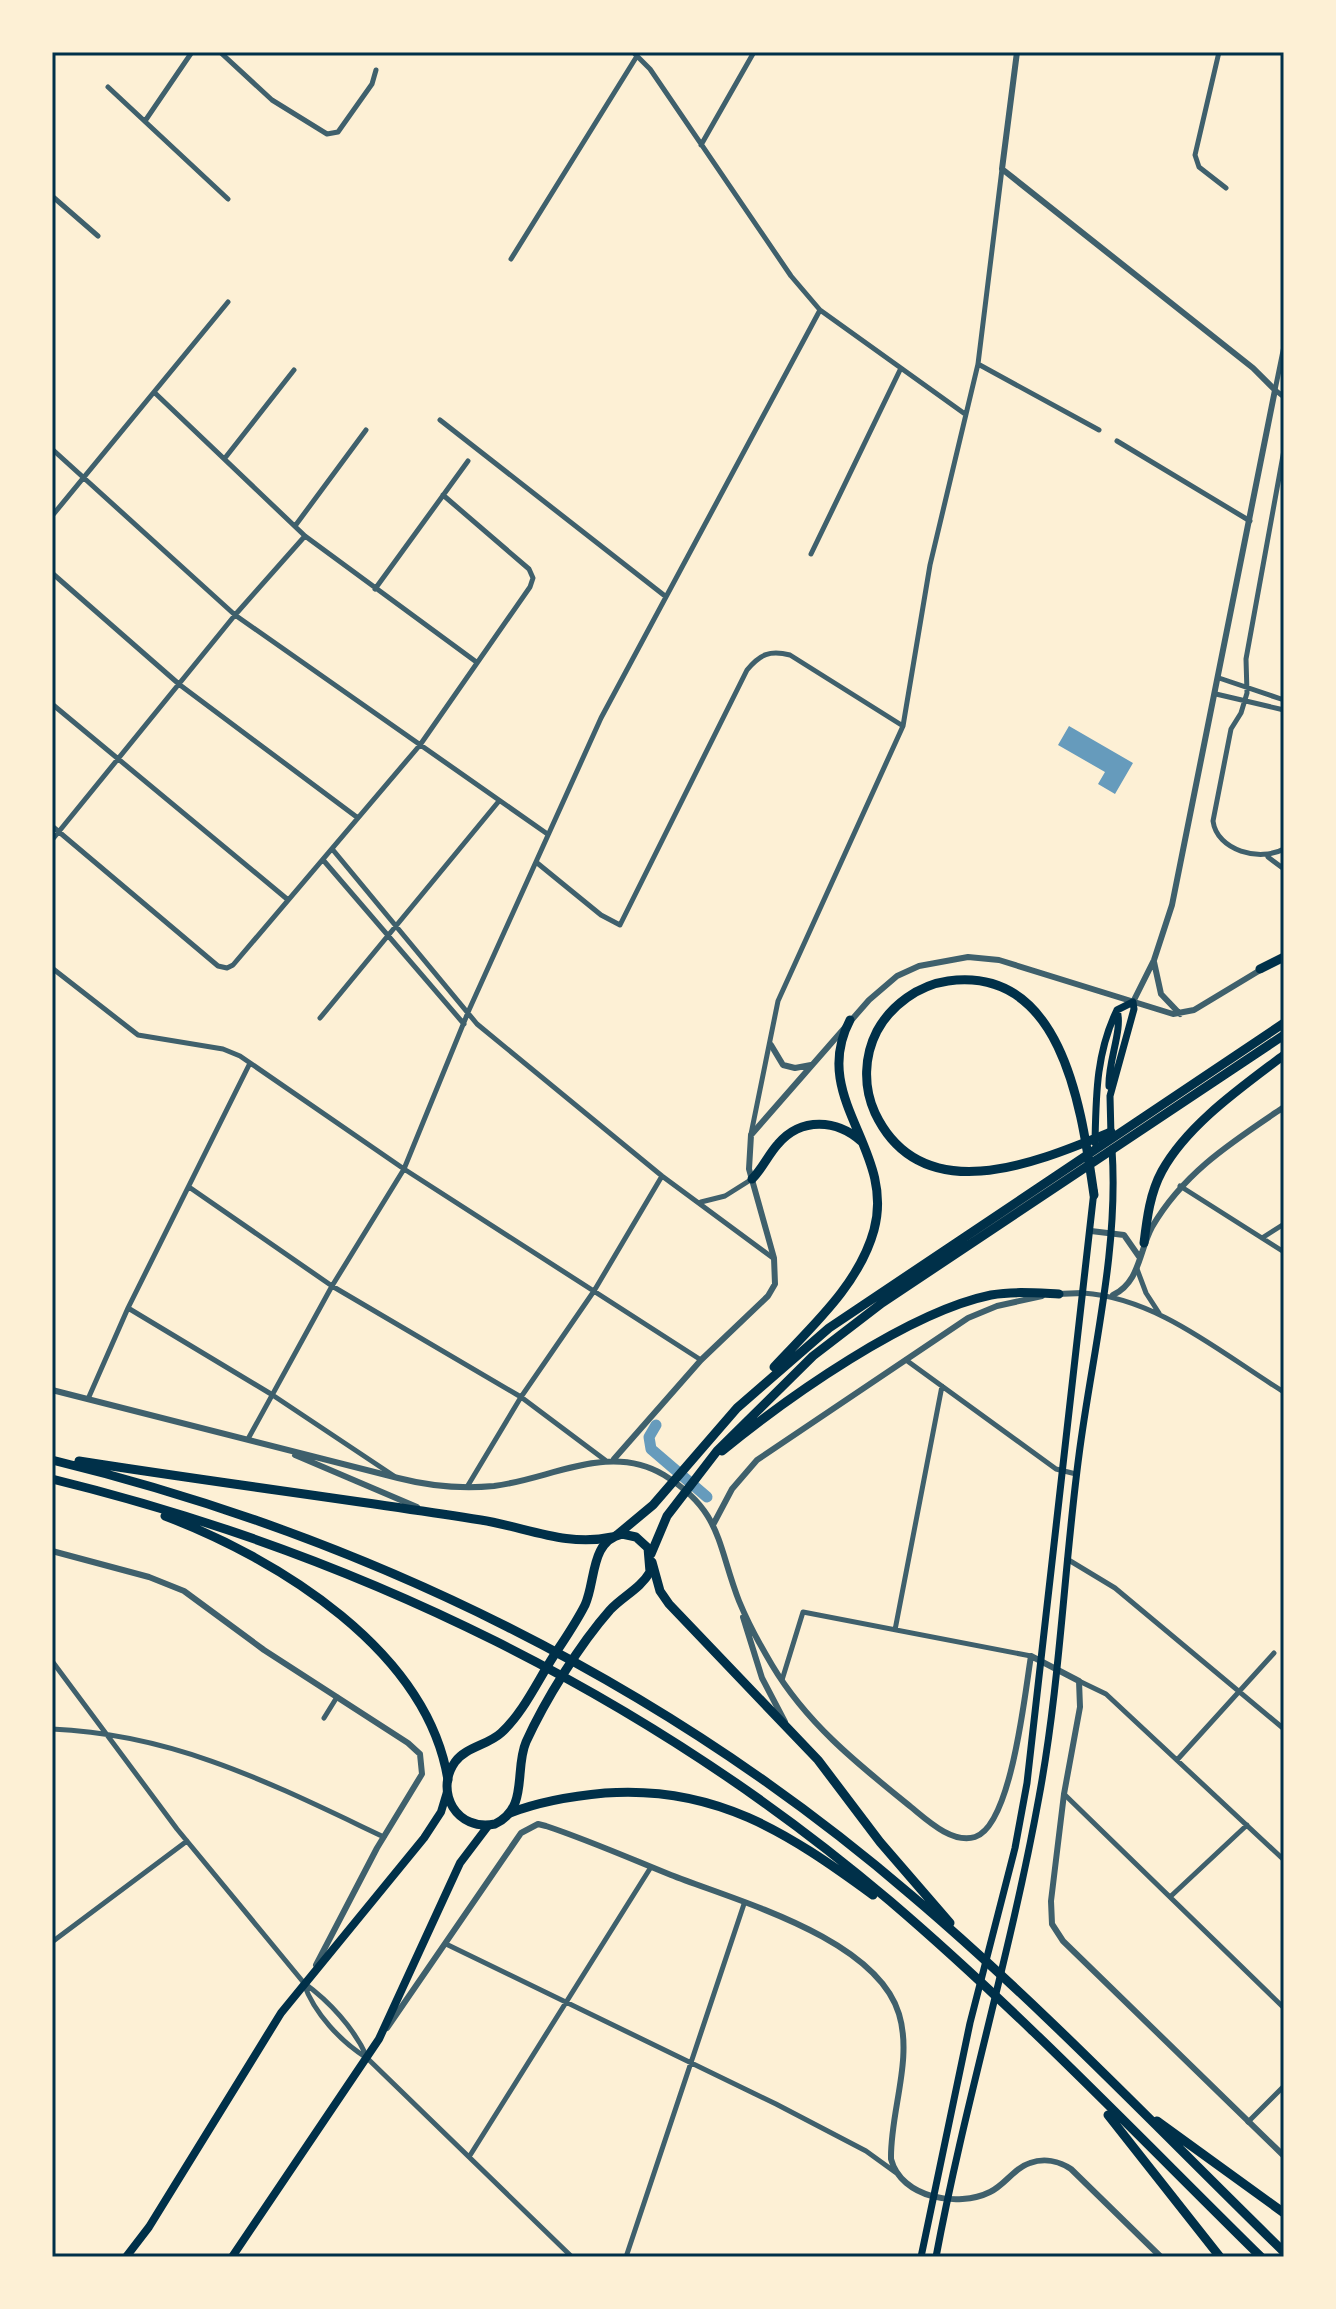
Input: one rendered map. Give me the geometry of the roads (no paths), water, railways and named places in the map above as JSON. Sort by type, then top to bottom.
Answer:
[{"type":"highway","points":[[1260,969],[1284,955]]},
{"type":"highway","points":[[1094,1195],[1073,1078],[1057,1043],[1025,1004],[993,985],[952,980],[920,990],[888,1014],[869,1050],[867,1085],[880,1122],[900,1147],[929,1164],[965,1171],[1006,1169],[1060,1153],[1136,1121]]},
{"type":"highway","points":[[850,1020],[840,1042],[839,1083],[844,1103],[867,1147],[877,1180],[879,1201],[874,1229],[864,1257],[838,1296],[692,1457],[653,1505],[615,1536],[596,1559],[589,1593],[577,1619],[528,1697],[499,1735],[457,1759],[448,1780],[447,1792],[449,1803],[461,1818],[488,1826],[501,1822],[510,1813],[520,1789],[523,1751],[545,1708],[594,1630],[618,1601],[646,1579],[667,1516],[704,1466],[750,1414],[835,1338],[1284,1035]]},
{"type":"highway","points":[[737,1408],[829,1328],[1284,1023]]},
{"type":"highway","points":[[1144,1243],[1153,1194],[1168,1161],[1207,1119],[1284,1055]]},
{"type":"highway","points":[[752,1179],[781,1140],[807,1125],[838,1127],[867,1147]]},
{"type":"highway","points":[[704,1466],[775,1411],[915,1322],[993,1295],[1059,1294]]},
{"type":"highway","points":[[52,1459],[468,1518],[565,1539],[636,1537],[651,1558],[660,1591],[669,1604],[787,1725],[880,1842],[976,1952]]},
{"type":"highway","points":[[52,1459],[183,1496],[306,1538],[447,1597],[566,1656],[679,1723],[778,1790],[880,1869],[976,1952],[1284,2252]]},
{"type":"highway","points":[[52,1479],[220,1527],[327,1565],[426,1608],[547,1668],[673,1742],[750,1793],[848,1867],[929,1936],[1261,2257]]},
{"type":"highway","points":[[95,1490],[233,1544],[289,1576],[329,1604],[380,1655],[409,1692],[433,1732],[448,1780]]},
{"type":"highway","points":[[510,1813],[564,1797],[625,1792],[669,1792],[706,1800],[759,1821],[809,1851],[929,1936]]},
{"type":"highway","points":[[1041,2041],[1131,2142],[1220,2257]]},
{"type":"highway","points":[[1122,2094],[1284,2213]]},
{"type":"main road","points":[[921,2257],[970,2023],[1021,1818],[1091,1231],[1097,1067],[1117,1010],[1133,1002],[1134,1009],[1110,1096]]},
{"type":"main road","points":[[936,2257],[1041,1786],[1076,1474],[1103,1294],[1113,1178],[1109,1065],[1119,1027],[1117,1010]]},
{"type":"main road","points":[[126,2257],[304,1983],[424,1838],[441,1812],[447,1792]]},
{"type":"main road","points":[[232,2257],[379,2039],[460,1863],[488,1826]]},
{"type":"street","points":[[145,121],[192,52]]},
{"type":"street","points":[[220,52],[272,100],[327,134],[338,132],[372,84],[376,70]]},
{"type":"street","points":[[701,145],[754,52]]},
{"type":"street","points":[[614,1459],[701,1360],[772,1291],[776,1277],[774,1258],[747,1160],[751,1135],[778,1001],[903,726],[930,565],[978,364],[1017,52]]},
{"type":"street","points":[[1219,52],[1195,155],[1199,167],[1226,188]]},
{"type":"street","points":[[511,259],[635,54],[791,276],[820,310],[965,414]]},
{"type":"street","points":[[108,87],[228,199]]},
{"type":"street","points":[[1002,169],[1253,368],[1284,397]]},
{"type":"street","points":[[52,196],[98,236]]},
{"type":"street","points":[[52,516],[228,302]]},
{"type":"street","points":[[248,1439],[332,1286],[404,1169],[546,833],[601,718],[820,310]]},
{"type":"street","points":[[1133,1002],[1154,960],[1172,905],[1284,346]]},
{"type":"street","points":[[978,364],[1099,430]]},
{"type":"street","points":[[225,458],[294,370]]},
{"type":"street","points":[[811,554],[900,370]]},
{"type":"street","points":[[155,393],[305,536],[475,661]]},
{"type":"street","points":[[440,420],[665,596]]},
{"type":"street","points":[[295,526],[366,430]]},
{"type":"street","points":[[1117,441],[1251,521]]},
{"type":"street","points":[[52,449],[235,615],[546,833]]},
{"type":"street","points":[[1284,450],[1246,659],[1248,687],[1231,729],[1214,829],[1239,850],[1267,856],[1284,869]]},
{"type":"street","points":[[375,589],[468,461]]},
{"type":"street","points":[[52,826],[218,966],[227,968],[324,861],[420,745],[475,661],[530,587],[533,578],[529,569],[443,495]]},
{"type":"street","points":[[52,840],[235,615],[305,536]]},
{"type":"street","points":[[52,573],[180,685],[358,818]]},
{"type":"street","points":[[536,862],[601,915],[620,925],[747,670],[764,653],[775,651],[790,655],[903,726]]},
{"type":"street","points":[[1219,678],[1284,700]]},
{"type":"street","points":[[1216,694],[1284,710]]},
{"type":"street","points":[[52,704],[287,899]]},
{"type":"street","points":[[320,1018],[499,801]]},
{"type":"street","points":[[1267,856],[1284,849]]},
{"type":"street","points":[[333,850],[469,1010],[477,1024],[662,1176],[774,1258]]},
{"type":"street","points":[[324,861],[465,1025]]},
{"type":"street","points":[[751,1135],[850,1020],[897,976],[919,966],[948,958],[999,960],[1104,994],[1180,1014],[1198,1007],[1260,969]]},
{"type":"street","points":[[1154,960],[1161,994],[1180,1014]]},
{"type":"street","points":[[52,968],[138,1035],[223,1049],[250,1063],[404,1169],[701,1360]]},
{"type":"street","points":[[1104,994],[1117,1010]]},
{"type":"street","points":[[465,1025],[477,1024]]},
{"type":"street","points":[[771,1045],[783,1065],[795,1068],[812,1065]]},
{"type":"street","points":[[88,1399],[128,1308],[250,1063]]},
{"type":"street","points":[[1113,1295],[1128,1284],[1137,1269],[1144,1243],[1179,1186],[1212,1156],[1284,1107]]},
{"type":"street","points":[[467,1487],[521,1397],[594,1291],[662,1176]]},
{"type":"street","points":[[700,1202],[725,1196],[752,1179]]},
{"type":"street","points":[[1179,1186],[1284,1252]]},
{"type":"street","points":[[189,1187],[332,1286],[521,1397],[605,1460]]},
{"type":"street","points":[[1262,1238],[1284,1224]]},
{"type":"street","points":[[1091,1231],[1124,1235],[1140,1258]]},
{"type":"street","points":[[1137,1269],[1146,1293],[1162,1316]]},
{"type":"street","points":[[714,1523],[732,1489],[757,1460],[904,1359],[983,1311],[1059,1294],[1113,1295],[1137,1302],[1162,1316],[1284,1392]]},
{"type":"street","points":[[128,1308],[271,1394],[398,1478]]},
{"type":"street","points":[[904,1359],[1062,1471],[1076,1474]]},
{"type":"street","points":[[895,1630],[942,1386]]},
{"type":"street","points":[[52,1390],[398,1478],[467,1487],[510,1483],[605,1460],[637,1463],[664,1476],[689,1495],[714,1523],[762,1678],[787,1725]]},
{"type":"street","points":[[281,1448],[398,1501],[468,1518]]},
{"type":"street","points":[[52,1551],[175,1586],[420,1754],[422,1774],[384,1837],[313,1971]]},
{"type":"street","points":[[1066,1558],[1115,1588],[1284,1729]]},
{"type":"street","points":[[740,1603],[782,1681],[805,1713],[850,1757],[936,1826],[968,1838],[976,1837],[988,1826],[1003,1795],[1013,1758],[1031,1656]]},
{"type":"street","points":[[782,1681],[803,1612],[1031,1656],[1106,1694],[1284,1860]]},
{"type":"street","points":[[1177,1760],[1241,1693],[1274,1653]]},
{"type":"street","points":[[52,1661],[187,1841],[304,1983],[317,1992],[358,2038],[367,2058]]},
{"type":"street","points":[[1079,1681],[1080,1707],[1064,1794],[1051,1901],[1054,1929],[1284,2156]]},
{"type":"street","points":[[324,1718],[337,1697]]},
{"type":"street","points":[[52,1729],[105,1735],[239,1769],[384,1837]]},
{"type":"street","points":[[1064,1794],[1284,2008]]},
{"type":"street","points":[[1170,1897],[1247,1825]]},
{"type":"street","points":[[379,2039],[521,1833],[533,1826],[555,1829],[826,1940],[870,1972],[892,1998],[903,2034],[891,2144],[895,2172]]},
{"type":"street","points":[[52,1942],[187,1841]]},
{"type":"street","points":[[469,2157],[651,1867]]},
{"type":"street","points":[[626,2257],[744,1904]]},
{"type":"street","points":[[446,1944],[866,2151],[916,2190],[947,2199],[990,2193],[1032,2162],[1059,2163],[1071,2169],[1161,2257]]},
{"type":"street","points":[[304,1983],[310,2001],[352,2049],[367,2058],[572,2257]]},
{"type":"street","points":[[1248,2122],[1284,2086]]},
{"type":"water","points":[[1069,726],[1133,763],[1115,794],[1098,784],[1105,772],[1058,745]]},
{"type":"waterway","points":[[656,1425],[649,1437],[651,1449],[707,1497]]}]
